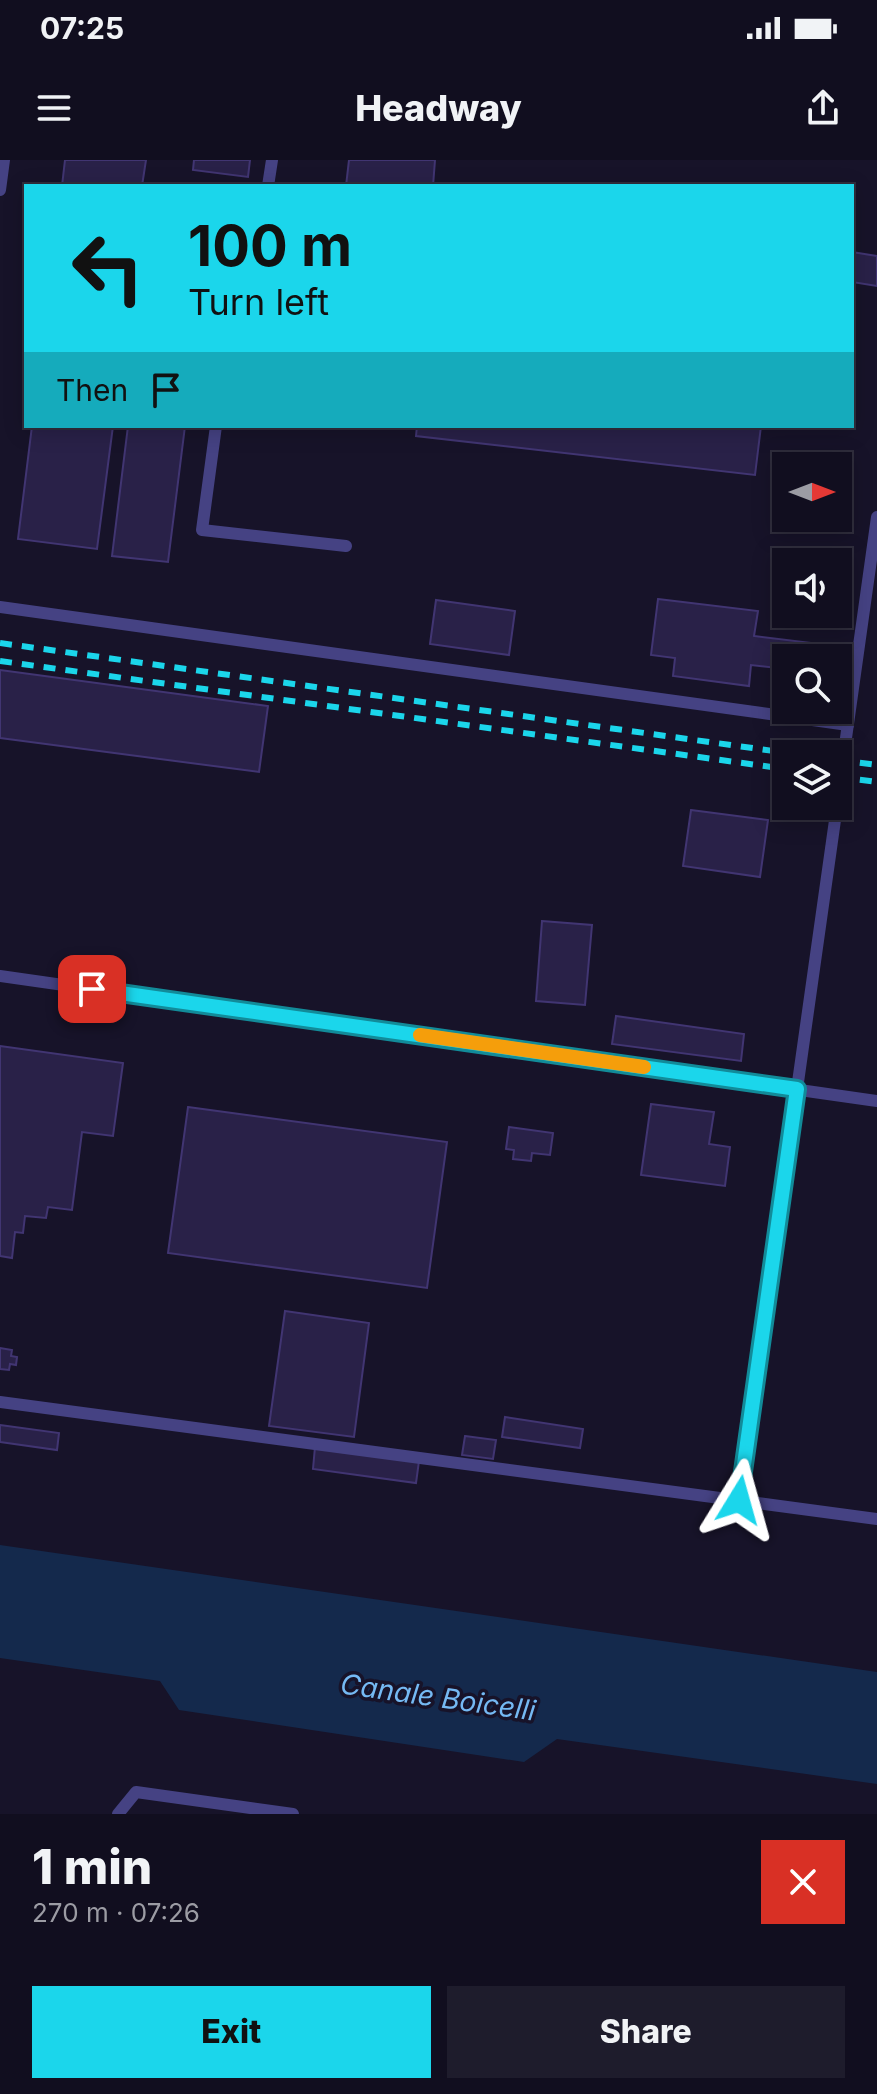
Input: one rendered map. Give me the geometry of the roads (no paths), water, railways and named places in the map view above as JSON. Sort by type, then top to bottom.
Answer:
[{"type":"lane","points":[[0,190],[4,160]]},
{"type":"lane","points":[[268,184],[272,160]]},
{"type":"lane","points":[[216,428],[202,530],[346,546]]},
{"type":"lane","points":[[846,740],[877,517]]},
{"type":"lane","points":[[0,607],[848,725]]},
{"type":"lane","points":[[739,1500],[835,820]]},
{"type":"lane","points":[[0,976],[877,1101]]},
{"type":"lane","points":[[0,1402],[877,1519]]},
{"type":"lane","points":[[118,1814],[136,1792],[293,1814]]},
{"type":"water","name":"Canale Boicelli","points":[[0,1545],[877,1672],[877,1784],[557,1739],[524,1762],[179,1710],[160,1681],[0,1658]]},
{"type":"railway","points":[[0,643],[772,751]]},
{"type":"railway","points":[[0,661],[772,767]]},
{"type":"railway","points":[[852,762],[877,765]]},
{"type":"railway","points":[[852,779],[877,782]]}]
